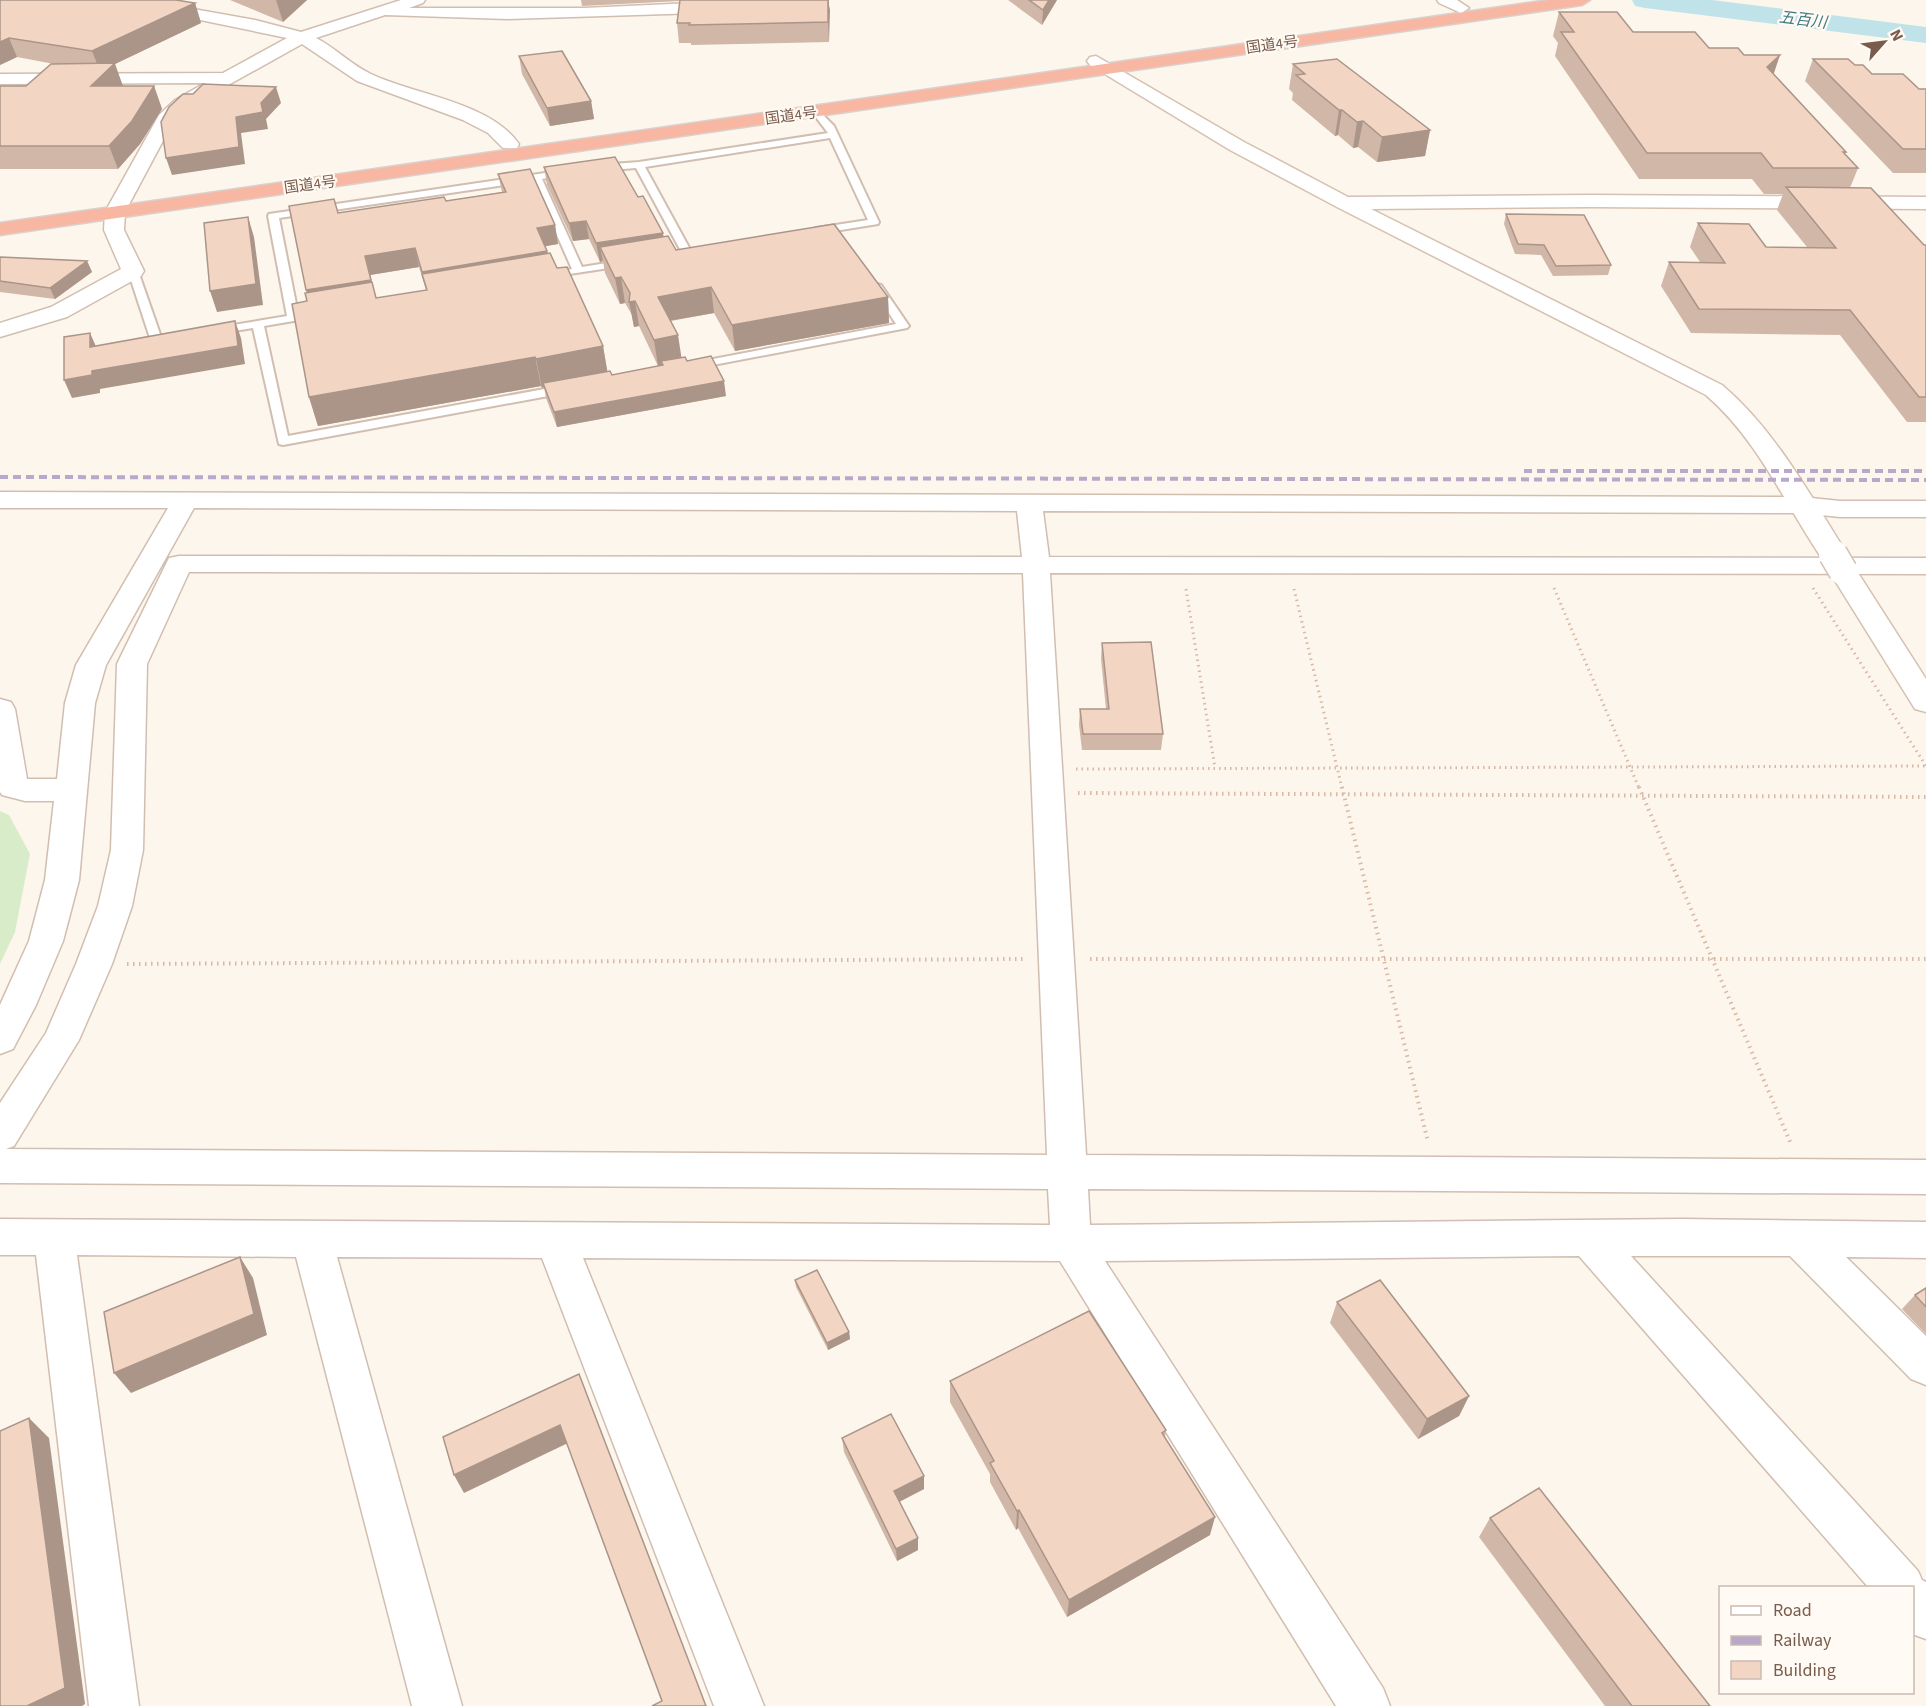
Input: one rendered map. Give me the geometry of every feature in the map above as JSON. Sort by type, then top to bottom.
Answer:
[{"type":"highway","name":"国道4号","points":[[0,229],[118,205],[510,144],[1582,0]]},
{"type":"highway","name":"国道4号","points":[[0,215],[118,205],[817,112],[1453,4],[1511,1]]},
{"type":"street","points":[[124,0],[149,7],[257,25],[302,37],[363,77],[498,130],[507,137],[510,144]]},
{"type":"street","points":[[0,330],[59,312],[133,271],[114,230],[118,205],[147,156],[165,119],[193,96],[302,37],[417,0]]},
{"type":"street","points":[[377,11],[455,15],[595,13],[700,8],[701,0]]},
{"type":"street","points":[[1103,65],[1237,146],[1344,203],[1714,390],[1740,412],[1802,505],[1926,702]]},
{"type":"street","points":[[0,79],[226,78]]},
{"type":"street","points":[[1344,203],[1926,202]]},
{"type":"street","points":[[0,500],[1802,505],[1840,509],[1926,508]]},
{"type":"street","points":[[0,1135],[61,1040],[94,964],[115,906],[127,850],[132,664],[186,500]]},
{"type":"street","points":[[1029,503],[1036,564],[1071,1243],[1365,1706]]},
{"type":"street","points":[[164,564],[1926,566]]},
{"type":"street","points":[[0,1039],[18,1005],[46,941],[62,880],[80,702],[91,665],[164,564]]},
{"type":"street","points":[[0,709],[13,787],[26,790],[72,790]]},
{"type":"street","points":[[0,1166],[1926,1177]]},
{"type":"street","points":[[0,1237],[1071,1243],[1589,1238],[1926,1240]]},
{"type":"street","points":[[54,1238],[114,1706]]},
{"type":"street","points":[[1589,1238],[1900,1586]]},
{"type":"street","points":[[311,1239],[437,1706]]},
{"type":"street","points":[[1800,1239],[1926,1365]]},
{"type":"street","points":[[556,1240],[740,1706]]},
{"type":"street","points":[[1914,1602],[1926,1615]]},
{"type":"lane","points":[[802,234],[840,233],[874,222],[833,135],[817,112]]},
{"type":"lane","points":[[592,169],[639,165],[833,135]]},
{"type":"lane","points":[[639,165],[687,253]]},
{"type":"lane","points":[[293,318],[273,216],[581,171]]},
{"type":"lane","points":[[536,177],[578,271]]},
{"type":"lane","points":[[532,278],[632,262]]},
{"type":"lane","points":[[133,271],[156,341],[179,337]]},
{"type":"lane","points":[[681,368],[903,326],[870,277]]},
{"type":"lane","points":[[202,333],[327,312]]},
{"type":"lane","points":[[258,324],[284,441],[576,387]]},
{"type":"path","points":[[1182,565],[1215,768]]},
{"type":"path","points":[[1289,565],[1435,1174]]},
{"type":"path","points":[[1545,565],[1804,1176]]},
{"type":"path","points":[[1808,580],[1926,766]]},
{"type":"path","points":[[1072,769],[1337,766],[1926,766]]},
{"type":"path","points":[[1076,793],[1344,797],[1926,796]]},
{"type":"path","points":[[94,964],[1383,958],[1926,959]]},
{"type":"green space","points":[[0,811],[9,815],[30,854],[15,932],[0,964]]},
{"type":"building","points":[[0,0],[176,0],[195,3],[92,51],[9,38],[0,42]]},
{"type":"building","points":[[680,0],[828,0],[828,22],[689,25],[690,23],[677,23]]},
{"type":"building","points":[[1029,0],[1049,0],[1043,10]]},
{"type":"building","points":[[1559,12],[1617,12],[1633,32],[1695,32],[1709,48],[1738,48],[1744,55],[1780,55],[1767,67],[1858,168],[1773,168],[1761,153],[1647,153],[1561,32],[1574,32]]},
{"type":"building","points":[[562,51],[591,101],[547,108],[519,56]]},
{"type":"building","points":[[1337,59],[1430,130],[1382,137],[1363,121],[1357,122],[1339,110],[1296,75],[1305,74],[1293,64]]},
{"type":"building","points":[[1813,59],[1848,59],[1855,65],[1863,65],[1872,74],[1903,74],[1919,89],[1926,89],[1926,149],[1903,149]]},
{"type":"building","points":[[115,63],[91,86],[154,86],[132,121],[109,146],[0,146],[0,86],[26,86],[51,64]]},
{"type":"building","points":[[203,84],[276,87],[261,103],[263,112],[236,117],[239,147],[166,158],[161,122],[169,107],[183,94],[193,94]]},
{"type":"building","points":[[615,157],[638,197],[643,196],[663,233],[596,243],[586,221],[569,223],[544,167]]},
{"type":"building","points":[[530,169],[555,225],[537,228],[547,251],[422,272],[415,248],[365,256],[371,280],[306,290],[289,206],[334,199],[338,213],[444,197],[446,201],[506,192],[498,174]]},
{"type":"building","points":[[1786,187],[1871,188],[1926,245],[1926,397],[1919,397],[1850,310],[1699,309],[1669,262],[1725,263],[1698,223],[1749,224],[1766,247],[1836,248]]},
{"type":"building","points":[[1506,214],[1584,215],[1611,265],[1556,266],[1544,245],[1518,244]]},
{"type":"building","points":[[248,217],[256,284],[210,291],[204,223]]},
{"type":"building","points":[[834,224],[888,297],[732,325],[711,287],[658,297],[678,335],[654,340],[635,301],[629,302],[630,293],[621,277],[615,278],[600,247],[668,236],[676,250]]},
{"type":"building","points":[[550,253],[557,268],[567,267],[603,346],[309,397],[292,304],[307,301],[305,293],[372,282],[376,298],[427,290],[422,274]]},
{"type":"building","points":[[0,257],[87,261],[50,288],[0,281]]},
{"type":"building","points":[[235,321],[238,346],[92,371],[92,375],[64,380],[64,337],[90,333],[90,347]]},
{"type":"building","points":[[711,356],[724,381],[554,412],[543,383],[610,371],[612,375],[663,365],[661,361],[685,357],[687,361]]},
{"type":"building","points":[[1151,642],[1163,734],[1083,734],[1080,709],[1109,709],[1102,643]]},
{"type":"building","points":[[240,1257],[254,1314],[114,1373],[104,1312]]},
{"type":"building","points":[[817,1270],[849,1332],[827,1343],[795,1280]]},
{"type":"building","points":[[1380,1280],[1469,1396],[1427,1419],[1337,1302]]},
{"type":"building","points":[[1926,1288],[1926,1307],[1915,1295]]},
{"type":"building","points":[[1089,1311],[1166,1430],[1162,1433],[1215,1517],[1069,1600],[990,1463],[994,1461],[950,1381]]},
{"type":"building","points":[[579,1374],[706,1706],[652,1706],[662,1701],[560,1425],[454,1475],[443,1437]]},
{"type":"building","points":[[891,1414],[924,1476],[894,1491],[918,1538],[896,1549],[842,1438]]},
{"type":"building","points":[[29,1418],[65,1688],[27,1706],[0,1706],[0,1431]]},
{"type":"building","points":[[1539,1488],[1710,1706],[1632,1706],[1490,1518]]},
{"type":"waterway","name":"五百川","points":[[1645,0],[1926,35]]},
{"type":"railway","points":[[1524,471],[1926,471]]},
{"type":"railway","points":[[0,477],[1926,480]]}]
